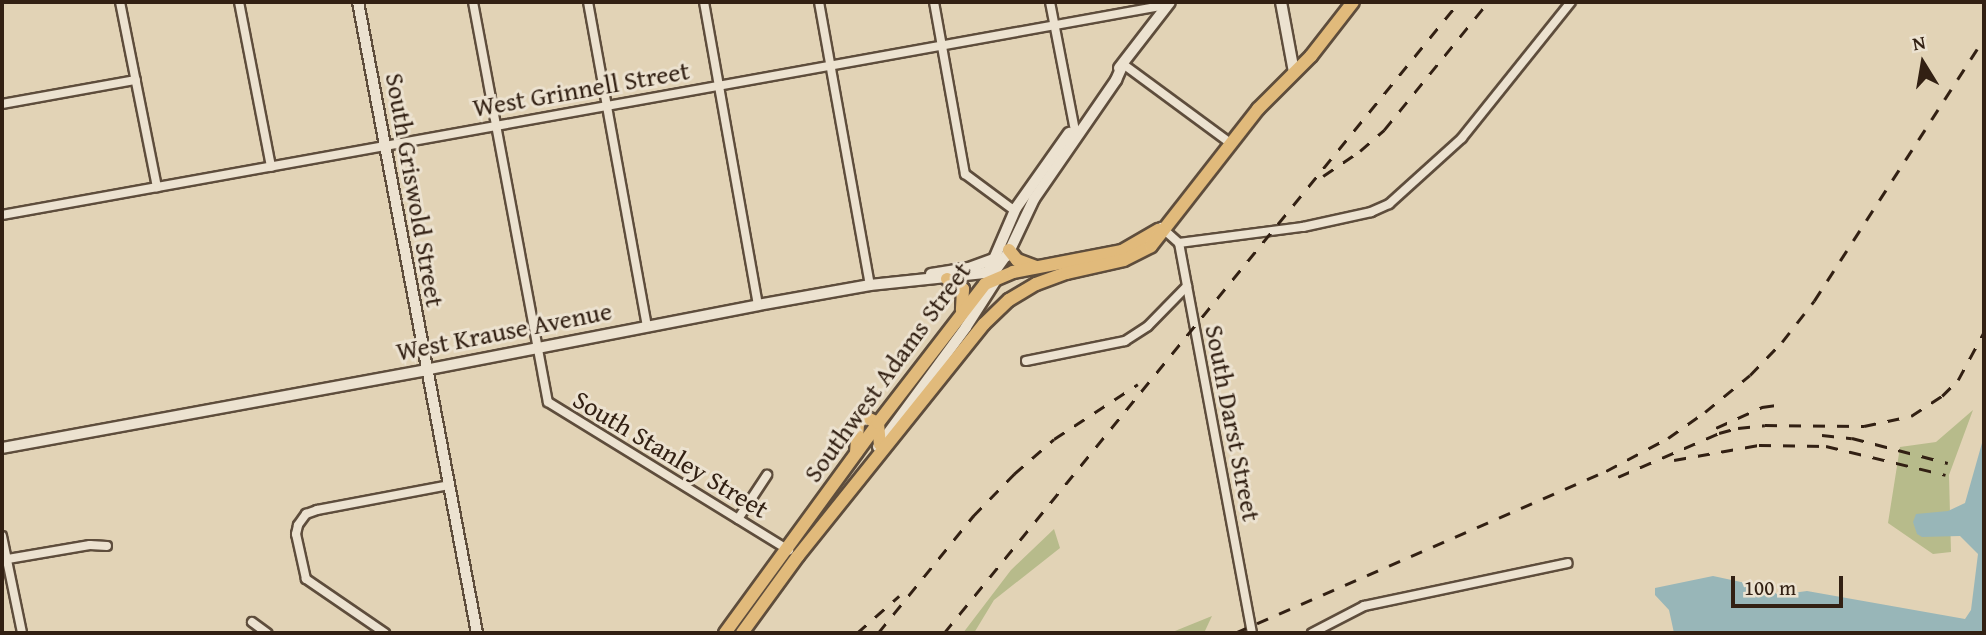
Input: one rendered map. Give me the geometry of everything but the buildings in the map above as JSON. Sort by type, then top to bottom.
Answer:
[{"type":"main road","points":[[832,514],[932,393],[974,336],[1005,304],[1054,277],[1131,257],[1152,246],[1230,143],[1269,96],[1316,50],[1353,2]]},
{"type":"main road","points":[[993,275],[1122,251],[1163,229]]},
{"type":"main road","points":[[1009,252],[1017,260],[1037,267]]},
{"type":"main road","name":"Southwest Adams Street","points":[[725,633],[878,423],[993,275]]},
{"type":"main road","points":[[947,279],[963,289],[962,314]]},
{"type":"main road","points":[[878,423],[880,444]]},
{"type":"main road","name":"Southwest Adams Street","points":[[742,633],[832,514]]},
{"type":"street","points":[[121,2],[157,187]]},
{"type":"street","points":[[239,2],[271,167]]},
{"type":"street","name":"South Griswold Street","points":[[358,2],[425,370],[477,633]]},
{"type":"street","name":"South Stanley Street","points":[[473,2],[547,399],[553,407],[798,556]]},
{"type":"street","points":[[588,2],[647,326]]},
{"type":"street","points":[[704,2],[758,305]]},
{"type":"street","points":[[819,2],[870,285],[969,268],[994,258]]},
{"type":"street","points":[[934,2],[965,174],[1015,211]]},
{"type":"street","points":[[1050,2],[1075,131]]},
{"type":"street","points":[[1281,2],[1294,72]]},
{"type":"street","points":[[1163,229],[1179,243],[1303,228],[1371,212],[1389,204],[1462,138],[1570,2]]},
{"type":"street","name":"West Grinnell Street","points":[[2,215],[1054,26],[1168,3]]},
{"type":"street","name":"Southwest Adams Street","points":[[993,275],[994,258],[1015,211],[1116,80],[1123,64],[1168,3]]},
{"type":"street","points":[[1123,64],[1230,143]]},
{"type":"street","points":[[2,104],[136,80]]},
{"type":"street","name":"Southwest Adams Street","points":[[832,514],[966,327],[993,275],[1009,252],[1034,200],[1075,131]]},
{"type":"street","name":"South Darst Street","points":[[1179,243],[1252,633]]},
{"type":"street","name":"West Krause Avenue","points":[[2,448],[870,285],[993,275]]},
{"type":"street","points":[[1026,361],[1125,341],[1148,326],[1187,286]]},
{"type":"street","points":[[738,519],[767,475]]},
{"type":"street","points":[[385,633],[306,579],[296,534],[298,525],[306,514],[317,510],[449,485]]},
{"type":"street","points":[[2,536],[4,560],[22,633]]},
{"type":"street","points":[[4,560],[90,545],[107,545]]},
{"type":"street","points":[[1312,633],[1364,606],[1568,562]]},
{"type":"street","points":[[252,622],[267,633]]},
{"type":"green space","points":[[1973,410],[1949,475],[1951,552],[1933,554],[1888,523],[1900,447],[1936,442]]},
{"type":"green space","points":[[1054,529],[1060,548],[994,600],[974,633],[963,633],[1011,570]]},
{"type":"green space","points":[[1212,616],[1204,633],[1170,633]]},
{"type":"water","points":[[1984,436],[1984,633],[1674,633],[1669,610],[1655,595],[1655,588],[1713,576],[1769,588],[1778,595],[1807,591],[1965,619],[1971,610],[1978,554],[1960,536],[1922,537],[1917,534],[1913,522],[1916,514],[1948,511],[1965,503]]},
{"type":"railway","points":[[944,633],[1459,2]]},
{"type":"railway","points":[[1323,176],[1360,151],[1384,130],[1488,2]]},
{"type":"railway","points":[[1235,633],[1606,471],[1668,438],[1705,412],[1750,375],[1782,342],[1814,301],[1984,38]]},
{"type":"railway","points":[[1618,477],[1719,433],[1738,428],[1765,425],[1864,426],[1911,416],[1942,396],[1958,380],[1984,332]]},
{"type":"railway","points":[[878,633],[973,516],[1014,474],[1054,439],[1138,384]]},
{"type":"railway","points":[[1716,428],[1762,407],[1783,404]]},
{"type":"railway","points":[[1822,435],[1852,438],[1948,463]]},
{"type":"railway","points":[[1674,460],[1759,445],[1826,446],[1946,475]]},
{"type":"railway","points":[[857,633],[899,596]]}]
